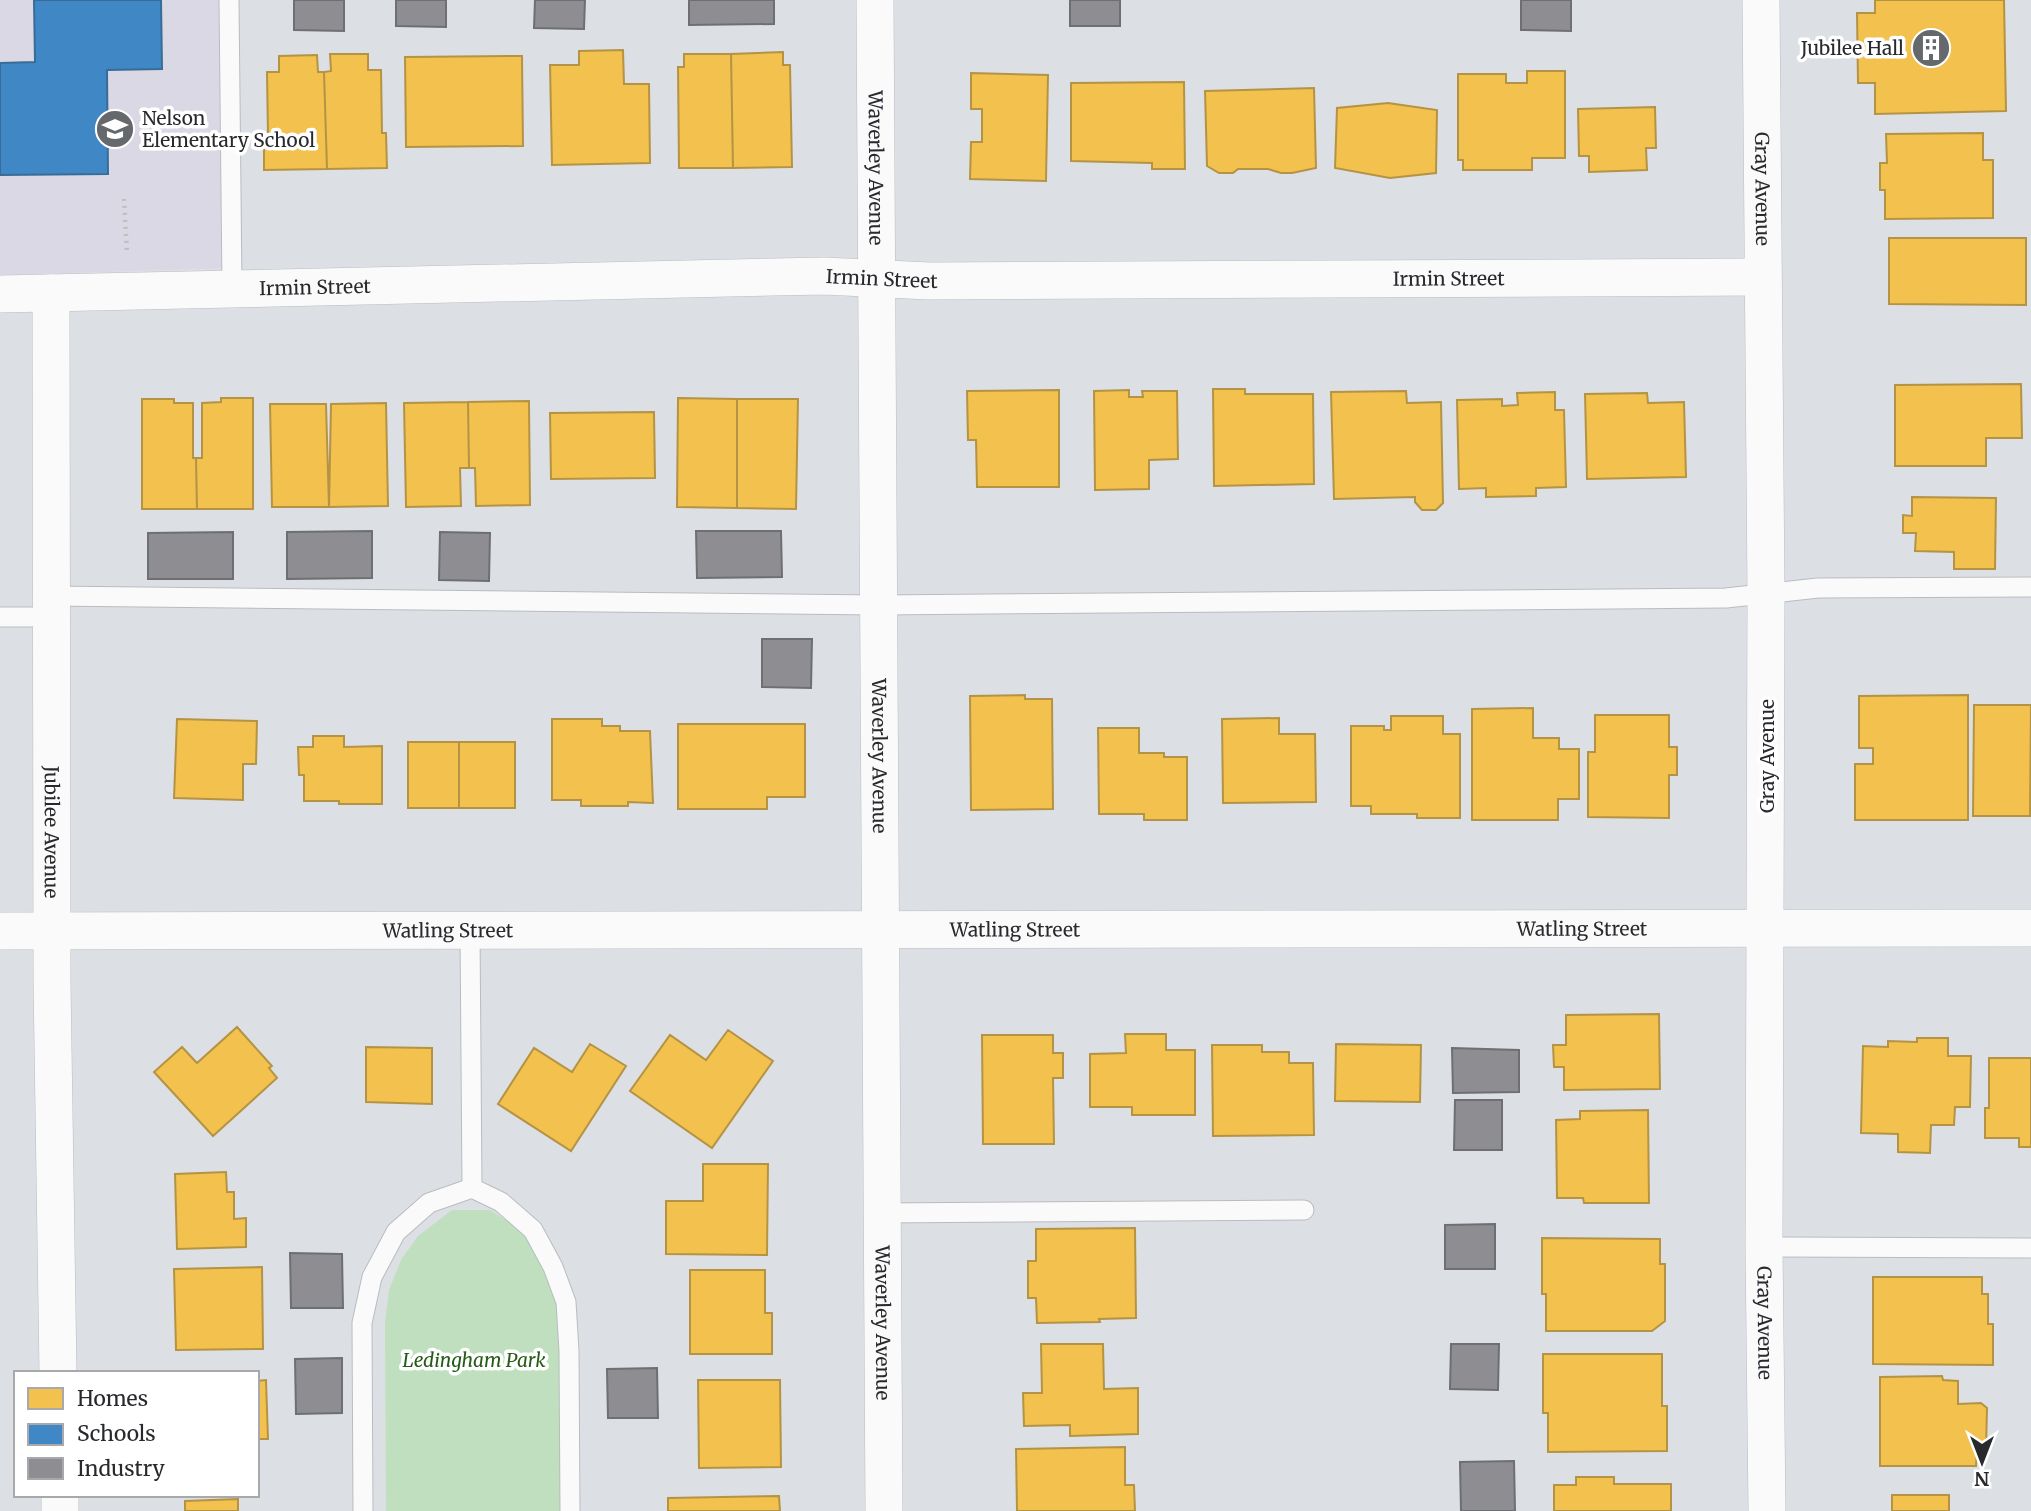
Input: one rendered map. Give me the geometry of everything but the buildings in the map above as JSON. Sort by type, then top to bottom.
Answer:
[{"type":"street","name":"Waverley Avenue","points":[[875,0],[884,1511]]},
{"type":"street","name":"Gray Avenue","points":[[1760,0],[1766,593],[1764,1247],[1767,1511]]},
{"type":"street","name":"Irmin Street","points":[[0,293],[810,276],[929,281],[1762,277]]},
{"type":"street","name":"Jubilee Avenue","points":[[51,293],[53,932],[58,1371]]},
{"type":"street","name":"Watling Street","points":[[0,931],[2031,928]]},
{"type":"lane","points":[[229,0],[232,288]]},
{"type":"lane","points":[[0,617],[51,606],[879,605],[1726,598],[1818,588],[2031,587]]},
{"type":"lane","points":[[470,930],[472,1188]]},
{"type":"lane","points":[[363,1511],[362,1323],[372,1277],[396,1232],[429,1203],[472,1188],[501,1202],[533,1230],[553,1266],[566,1302],[570,1511]]},
{"type":"lane","points":[[882,1213],[1304,1210]]},
{"type":"lane","points":[[1764,1247],[2031,1248]]},
{"type":"path","points":[[124,198],[127,260]]},
{"type":"shaded area","name":"Nelson Elementary School","points":[[0,0],[229,0],[232,268],[0,275]]},
{"type":"green space","name":"Ledingham Park","points":[[452,1210],[490,1210],[519,1229],[540,1256],[553,1284],[562,1323],[561,1511],[386,1511],[385,1323],[389,1290],[401,1260],[418,1236]]},
{"type":"place","name":"Jubilee Hall","points":[[1931,48]]},
{"type":"place","name":"Nelson Elementary School","points":[[115,129]]}]
